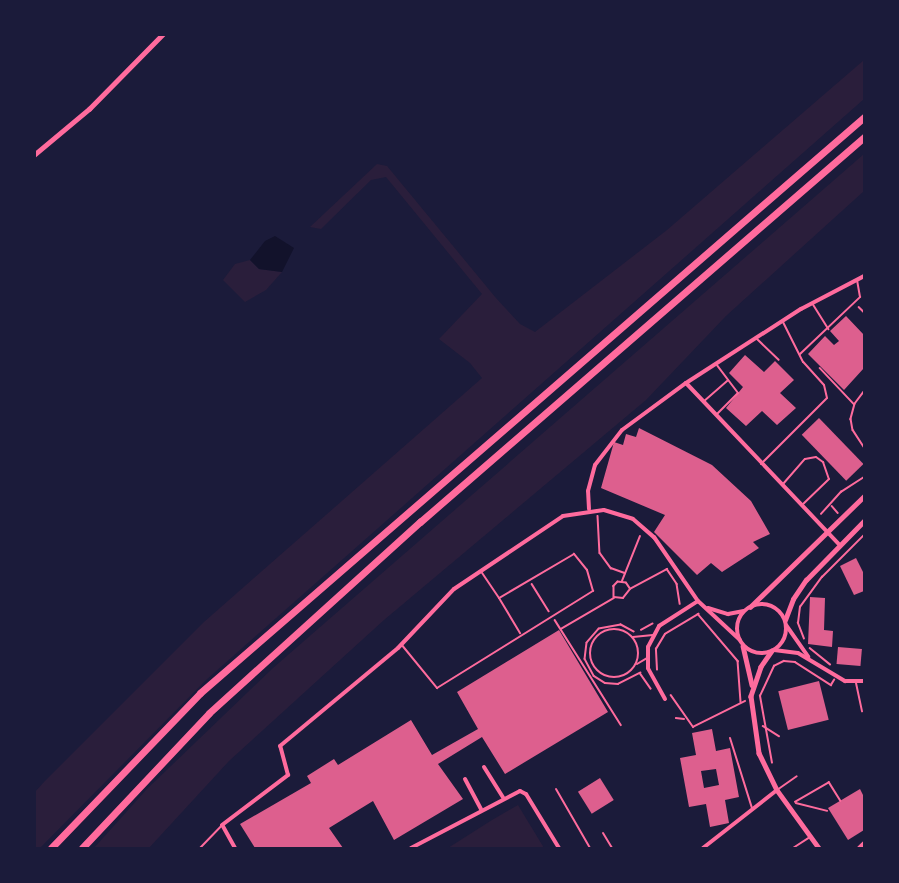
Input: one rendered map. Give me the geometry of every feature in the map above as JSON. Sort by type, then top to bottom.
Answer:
[{"type":"highway","points":[[771,198],[864,112]]},
{"type":"highway","points":[[51,849],[200,693],[864,117]]},
{"type":"highway","points":[[82,849],[218,705],[420,522],[864,137]]},
{"type":"street","points":[[34,155],[89,109],[163,34]]},
{"type":"street","points":[[589,509],[590,481],[605,448],[622,430],[686,383],[812,303],[864,276]]},
{"type":"street","points":[[686,383],[814,520],[840,544]]},
{"type":"street","points":[[819,849],[777,790],[759,753],[751,699],[752,688],[737,627],[744,612],[825,531],[864,496]]},
{"type":"street","points":[[236,849],[222,825],[288,775],[280,746],[402,644],[454,589],[563,516],[589,509],[618,512],[644,527],[698,601],[741,642],[757,653],[773,651],[808,657]]},
{"type":"street","points":[[752,688],[773,651],[785,639],[786,623],[793,599],[840,544],[864,521]]},
{"type":"street","points":[[665,699],[647,658],[653,635],[659,626],[698,601]]},
{"type":"street","points":[[750,607],[773,606],[808,657],[836,677],[856,683],[864,681]]},
{"type":"street","points":[[707,608],[728,614],[744,612]]},
{"type":"street","points":[[484,766],[502,798]]},
{"type":"street","points":[[465,779],[481,809]]},
{"type":"street","points":[[703,849],[777,790]]},
{"type":"street","points":[[411,849],[513,792],[526,794],[559,849]]},
{"type":"street","points":[[859,849],[864,843]]},
{"type":"lane","points":[[800,354],[855,303],[861,291],[857,280]]},
{"type":"lane","points":[[812,303],[828,329]]},
{"type":"lane","points":[[761,464],[827,398],[824,385],[800,354],[783,322]]},
{"type":"lane","points":[[757,339],[779,360]]},
{"type":"lane","points":[[715,415],[738,393],[717,365]]},
{"type":"lane","points":[[703,402],[728,380]]},
{"type":"lane","points":[[782,486],[805,459],[816,457],[824,462],[829,479],[801,506]]},
{"type":"lane","points":[[402,644],[437,688],[520,633],[593,591],[581,561],[574,554],[499,598]]},
{"type":"lane","points":[[481,571],[520,633]]},
{"type":"lane","points":[[634,666],[639,651],[633,637],[620,629],[605,630],[594,640],[590,654],[596,668],[608,676],[623,675],[647,658]]},
{"type":"lane","points":[[633,637],[653,635]]},
{"type":"lane","points":[[856,683],[862,711]]},
{"type":"lane","points":[[730,738],[752,808]]},
{"type":"lane","points":[[777,790],[797,776]]},
{"type":"lane","points":[[556,789],[590,849]]},
{"type":"lane","points":[[200,849],[222,825]]},
{"type":"lane","points":[[603,833],[612,849]]},
{"type":"lane","points":[[793,849],[810,837]]},
{"type":"path","points":[[855,303],[864,312]]},
{"type":"path","points":[[820,368],[855,404]]},
{"type":"path","points":[[864,392],[855,404],[853,430],[864,447]]},
{"type":"path","points":[[814,520],[829,510],[841,492],[864,477]]},
{"type":"path","points":[[598,510],[600,553],[611,568],[625,573]]},
{"type":"path","points":[[614,597],[614,586],[621,582],[642,532]]},
{"type":"path","points":[[775,771],[763,726],[760,696],[778,662],[795,662],[831,685],[839,670],[807,643],[798,613],[822,577],[864,535]]},
{"type":"path","points":[[561,629],[614,597],[622,598],[630,589],[673,566]]},
{"type":"path","points":[[529,580],[589,671],[621,725]]},
{"type":"path","points":[[621,582],[630,589]]},
{"type":"path","points":[[659,676],[656,649],[665,634],[698,614],[738,662],[741,702]]},
{"type":"path","points":[[667,689],[693,727],[751,699]]},
{"type":"path","points":[[676,718],[685,718]]},
{"type":"path","points":[[754,726],[763,726],[779,736]]},
{"type":"path","points":[[789,806],[829,782],[841,801]]},
{"type":"path","points":[[783,785],[800,810]]},
{"type":"path","points":[[795,803],[827,811]]},
{"type":"shaded area","points":[[864,60],[864,99],[206,680],[40,848],[35,848],[35,792],[44,782],[204,622],[482,378],[470,363],[439,339],[482,294],[386,177],[371,180],[321,229],[310,227],[377,164],[387,166],[496,298],[520,324],[535,332],[667,230]]},
{"type":"shaded area","points":[[864,154],[864,191],[726,316],[646,400],[384,620],[229,761],[149,848],[94,848],[147,789],[273,668]]},
{"type":"shaded area","points":[[275,236],[294,248],[282,272],[259,269],[250,260],[265,241]]},
{"type":"shaded area","points":[[250,260],[259,269],[282,272],[266,290],[245,302],[223,280],[235,264]]},
{"type":"shaded area","points":[[518,805],[544,848],[448,848],[492,820]]},
{"type":"building","points":[[846,316],[864,335],[864,368],[844,390],[808,354],[825,336],[834,345],[839,341],[830,331]]},
{"type":"building","points":[[745,355],[764,372],[775,361],[794,380],[780,393],[796,408],[777,425],[762,411],[746,426],[726,408],[743,387],[729,373]]},
{"type":"building","points":[[819,418],[863,464],[846,481],[802,435]]},
{"type":"building","points":[[639,428],[712,465],[751,501],[770,534],[753,542],[759,548],[722,572],[711,563],[697,575],[654,532],[665,515],[601,488],[614,442],[623,445],[626,434],[636,437]]},
{"type":"building","points":[[856,558],[864,574],[864,591],[854,595],[840,566]]},
{"type":"building","points":[[810,597],[825,598],[824,630],[833,631],[832,647],[808,644]]},
{"type":"building","points":[[559,630],[608,712],[505,774],[482,737],[438,764],[463,799],[394,840],[373,801],[329,828],[343,848],[255,848],[240,824],[311,783],[307,776],[334,759],[338,765],[411,720],[432,755],[478,729],[457,692]]},
{"type":"building","points":[[838,647],[862,649],[860,666],[837,664]]},
{"type":"building","points":[[819,681],[829,720],[788,730],[778,691]]},
{"type":"building","points":[[712,729],[716,751],[730,748],[739,797],[725,800],[729,823],[710,827],[706,804],[689,807],[680,758],[696,755],[692,733]],"holes":[[[716,769],[719,785],[704,788],[701,771]]]},
{"type":"building","points":[[600,778],[614,800],[592,814],[578,792]]},
{"type":"building","points":[[860,789],[864,797],[864,830],[848,840],[828,808]]}]
